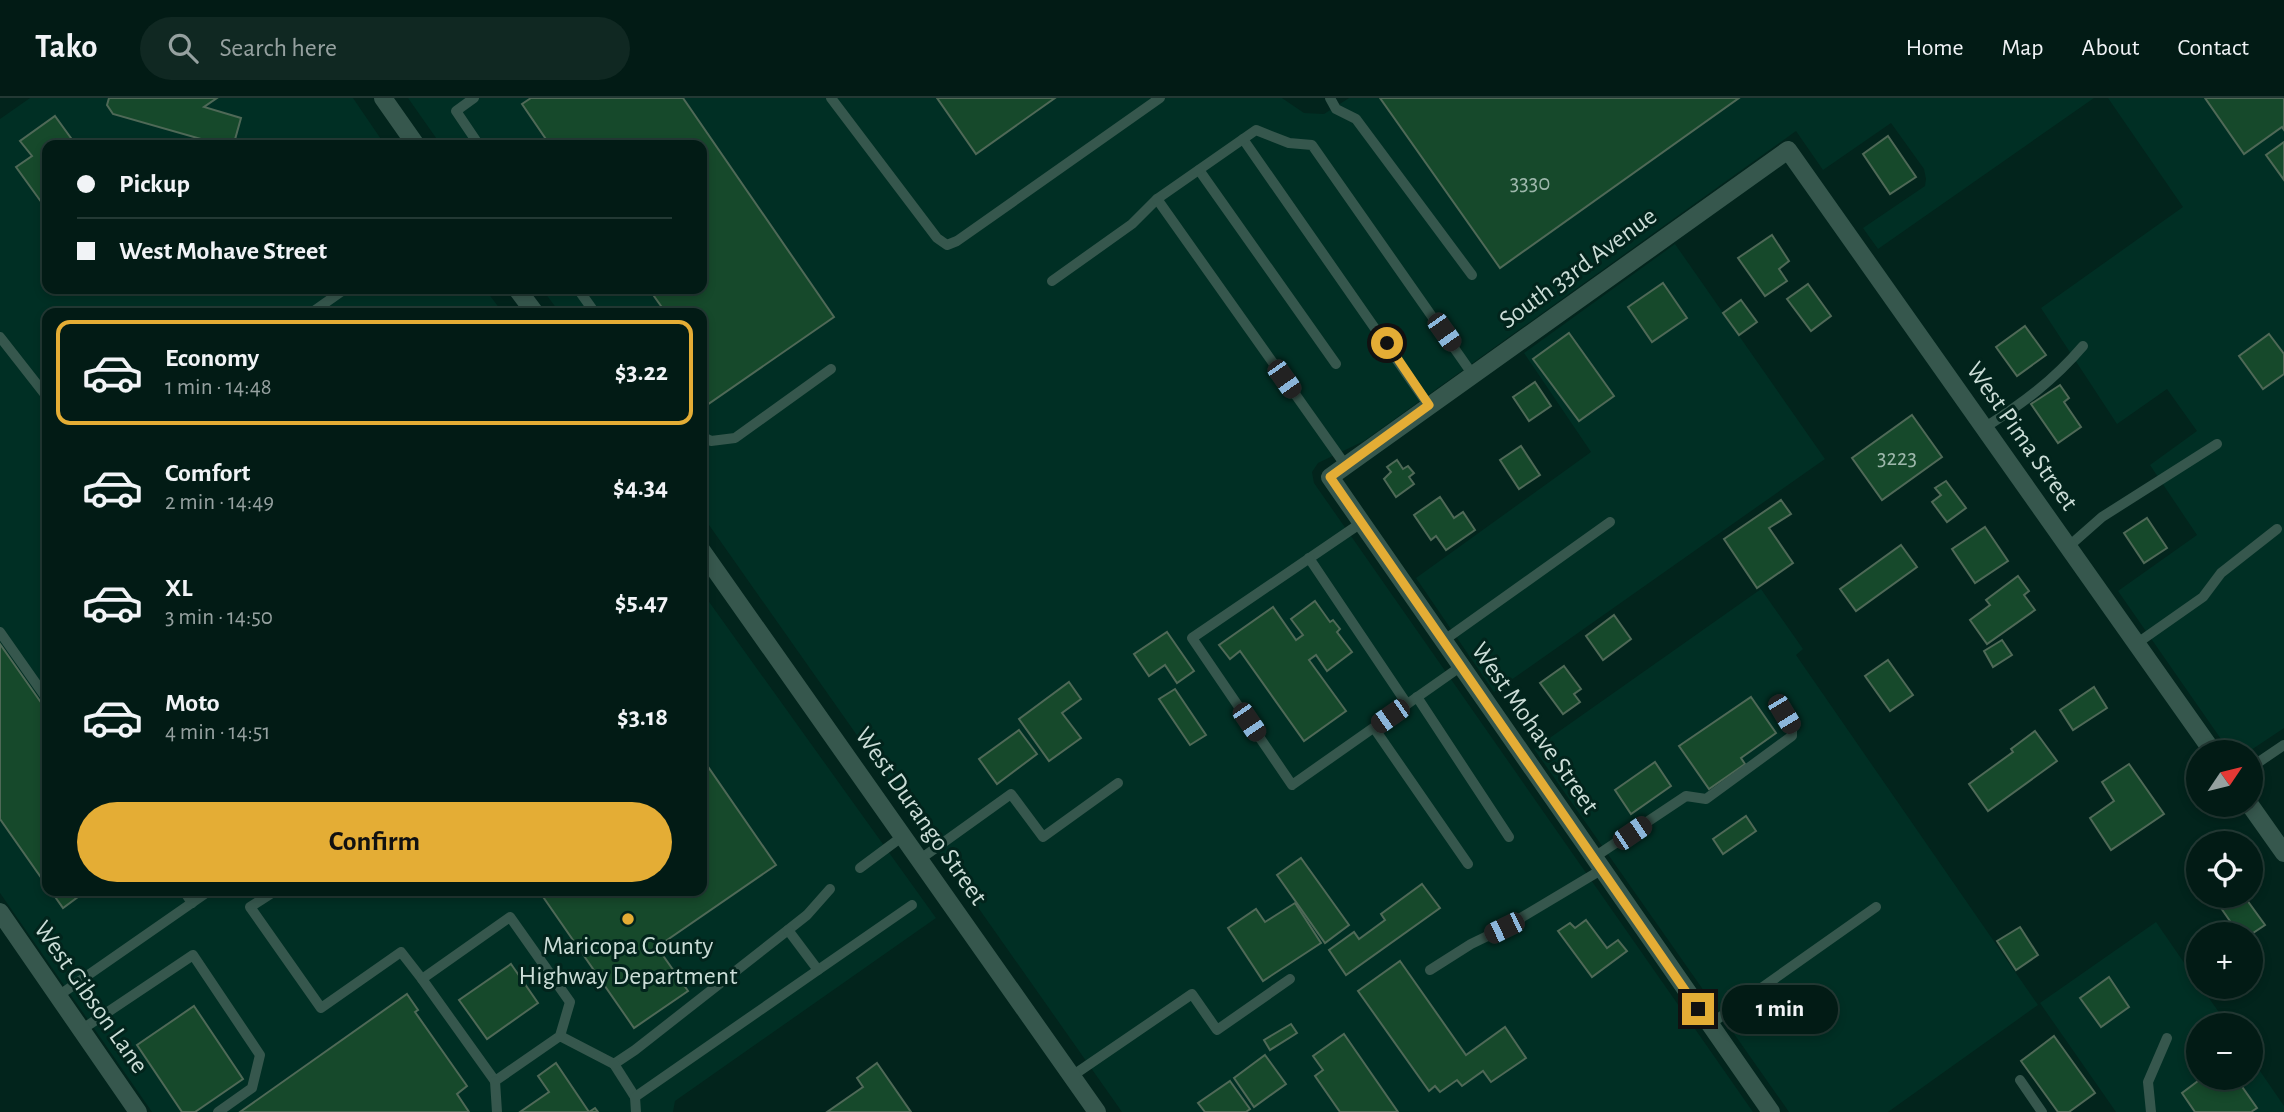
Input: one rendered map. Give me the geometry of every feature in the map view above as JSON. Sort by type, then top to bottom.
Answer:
[{"type":"street","points":[[383,98],[412,140]]},
{"type":"street","name":"South 33rd Avenue","points":[[1330,477],[1788,150]]},
{"type":"street","name":"West Pima Street","points":[[1788,150],[2204,740]]},
{"type":"street","name":"West Mohave Street","points":[[1330,477],[1771,1112]]},
{"type":"street","name":"West Durango Street","points":[[707,558],[1097,1112]]},
{"type":"street","points":[[2258,817],[2284,853]]},
{"type":"street","name":"West Gibson Lane","points":[[0,912],[138,1112]]},
{"type":"lane","points":[[474,98],[456,111],[476,140]]},
{"type":"lane","points":[[831,98],[937,237],[947,245],[957,241],[1160,98]]},
{"type":"lane","points":[[1329,98],[1336,109],[1356,119],[1472,275]]},
{"type":"lane","points":[[1052,281],[1132,224],[1157,199],[1256,130],[1289,144],[1312,145],[1474,375]]},
{"type":"lane","points":[[1243,139],[1429,405]]},
{"type":"lane","points":[[1199,170],[1336,364]]},
{"type":"lane","points":[[1157,199],[1346,466]]},
{"type":"lane","points":[[318,308],[338,294]]},
{"type":"lane","points":[[0,337],[42,391]]},
{"type":"lane","points":[[1984,428],[2017,407],[2062,371],[2083,346]]},
{"type":"lane","points":[[707,439],[711,441],[735,438],[831,369]]},
{"type":"lane","points":[[2068,547],[2102,517],[2217,444]]},
{"type":"lane","points":[[1443,641],[1610,522]]},
{"type":"lane","points":[[1361,523],[1192,638],[1292,785],[1460,667]]},
{"type":"lane","points":[[2136,644],[2203,597],[2221,573],[2277,530]]},
{"type":"lane","points":[[1309,558],[1509,837]]},
{"type":"lane","points":[[0,632],[42,692]]},
{"type":"lane","points":[[1430,970],[1471,944],[1504,928],[1597,864],[1686,796],[1706,799],[1792,736],[1792,727],[1777,701]]},
{"type":"lane","points":[[1374,728],[1468,863]]},
{"type":"lane","points":[[2263,759],[2284,745]]},
{"type":"lane","points":[[919,860],[1011,794],[1043,836],[1118,783]]},
{"type":"lane","points":[[860,868],[903,836]]},
{"type":"lane","points":[[614,1064],[807,915],[830,889]]},
{"type":"lane","points":[[187,896],[192,903]]},
{"type":"lane","points":[[58,996],[202,896]]},
{"type":"lane","points":[[267,896],[250,907],[321,1008],[401,952],[495,1080],[497,1112]]},
{"type":"lane","points":[[635,1097],[912,905]]},
{"type":"lane","points":[[1709,1025],[1876,907]]},
{"type":"lane","points":[[422,979],[510,917],[570,1002],[560,1036],[495,1080]]},
{"type":"lane","points":[[788,930],[818,970]]},
{"type":"lane","points":[[81,1030],[193,955],[260,1055],[252,1088],[218,1112]]},
{"type":"lane","points":[[1072,1076],[1192,994],[1217,1030],[1290,979]]},
{"type":"lane","points":[[560,1036],[614,1064],[635,1097],[636,1112]]},
{"type":"lane","points":[[2151,1112],[2148,1082],[2167,1038]]},
{"type":"lane","points":[[2020,1080],[2042,1112]]},
{"type":"shaded area","points":[[30,98],[353,98],[382,140],[42,140],[42,294],[489,294],[499,308],[42,308],[42,896],[707,896],[707,599],[936,918],[675,1101],[673,1112],[152,1112],[0,893],[0,119]]},
{"type":"shaded area","points":[[408,98],[1282,98],[1304,113],[1324,114],[1349,98],[2094,98],[1878,249],[1863,228],[1925,186],[1924,169],[1891,123],[1823,170],[1796,131],[1364,441],[1318,463],[1312,472],[1314,483],[1753,1112],[1122,1112],[707,522],[707,308],[556,308],[546,294],[707,294],[707,140],[437,140]]},
{"type":"shaded area","points":[[2108,98],[2284,98],[2284,728],[2263,742],[2222,740],[2118,591],[2197,535],[2150,465],[2197,431],[2167,389],[2117,424],[2041,308],[2183,207]]},
{"type":"shaded area","points":[[1675,244],[1825,459],[1494,692],[1416,578],[1591,452],[1524,353]]},
{"type":"shaded area","points":[[1761,589],[1803,649],[1796,655],[2038,1005],[1888,1112],[1789,1112],[1534,749]]},
{"type":"shaded area","points":[[2156,922],[2186,966],[2186,999],[2210,999],[2219,1013],[2186,1013],[2186,1090],[2263,1090],[2263,1075],[2284,1106],[2284,1112],[2116,1112],[2040,1003]]},
{"type":"building","points":[[109,98],[217,98],[204,107],[241,118],[235,140],[204,140],[113,114],[107,105]]},
{"type":"building","points":[[531,98],[683,98],[834,317],[707,405],[707,308],[662,308],[653,294],[707,294],[707,140],[547,140],[522,104]]},
{"type":"building","points":[[937,98],[1055,98],[976,154]]},
{"type":"building","points":[[1380,98],[1739,98],[1500,268]]},
{"type":"building","points":[[2205,98],[2284,98],[2284,130],[2282,127],[2244,154]]},
{"type":"building","points":[[55,116],[72,140],[42,140],[42,203],[16,167],[32,156],[20,141]]},
{"type":"building","points":[[1888,136],[1916,177],[1890,194],[1863,154]]},
{"type":"building","points":[[2284,142],[2284,180],[2266,155]]},
{"type":"building","points":[[1772,235],[1789,261],[1779,269],[1787,281],[1765,296],[1738,258]]},
{"type":"building","points":[[1663,283],[1687,318],[1652,342],[1628,307]]},
{"type":"building","points":[[1808,284],[1831,316],[1811,331],[1787,299]]},
{"type":"building","points":[[1741,300],[1757,322],[1739,335],[1723,313]]},
{"type":"building","points":[[2025,326],[2046,355],[2017,376],[1996,347]]},
{"type":"building","points":[[1569,333],[1614,396],[1579,421],[1533,359]]},
{"type":"building","points":[[2269,334],[2284,354],[2284,374],[2263,389],[2239,356]]},
{"type":"building","points":[[1535,382],[1551,406],[1529,421],[1513,397]]},
{"type":"building","points":[[2060,385],[2069,398],[2064,402],[2081,427],[2058,443],[2031,404]]},
{"type":"building","points":[[1912,415],[1942,457],[1882,500],[1852,458]]},
{"type":"building","points":[[1521,446],[1540,475],[1519,489],[1500,460]]},
{"type":"building","points":[[1397,460],[1403,469],[1408,466],[1414,473],[1409,477],[1414,484],[1396,497],[1384,479],[1391,472],[1387,467]]},
{"type":"building","points":[[1946,481],[1966,508],[1947,522],[1932,502],[1941,495],[1935,488]]},
{"type":"building","points":[[1440,497],[1454,518],[1463,512],[1475,530],[1446,550],[1436,536],[1431,540],[1414,515]]},
{"type":"building","points":[[1781,500],[1791,514],[1769,528],[1793,563],[1757,588],[1724,539]]},
{"type":"building","points":[[2147,518],[2167,548],[2144,563],[2124,533]]},
{"type":"building","points":[[1985,527],[2008,561],[1975,583],[1952,549]]},
{"type":"building","points":[[1901,545],[1917,567],[1856,611],[1840,589]]},
{"type":"building","points":[[2018,576],[2029,591],[2024,595],[2035,610],[1987,644],[1970,620],[1990,605],[1986,600]]},
{"type":"building","points":[[1315,601],[1330,622],[1333,620],[1340,629],[1337,632],[1352,652],[1327,671],[1316,655],[1309,660],[1346,711],[1304,741],[1240,651],[1230,659],[1219,645],[1273,607],[1296,640],[1303,635],[1291,619]]},
{"type":"building","points":[[1614,615],[1631,639],[1603,660],[1586,636]]},
{"type":"building","points":[[1167,632],[1194,671],[1177,683],[1165,665],[1149,676],[1134,654]]},
{"type":"building","points":[[2002,640],[2012,655],[1993,667],[1984,651]]},
{"type":"building","points":[[0,644],[42,704],[42,879],[0,819]]},
{"type":"building","points":[[1888,660],[1913,695],[1890,711],[1865,676]]},
{"type":"building","points":[[1564,666],[1581,689],[1574,694],[1580,702],[1563,714],[1540,683]]},
{"type":"building","points":[[1069,682],[1081,699],[1062,713],[1081,738],[1049,761],[1019,719]]},
{"type":"building","points":[[2094,687],[2107,708],[2073,730],[2060,710]]},
{"type":"building","points":[[1175,689],[1206,735],[1190,745],[1159,699]]},
{"type":"building","points":[[1751,697],[1776,733],[1741,758],[1745,764],[1709,789],[1679,746]]},
{"type":"building","points":[[1019,730],[1037,754],[997,784],[979,759]]},
{"type":"building","points":[[2035,731],[2057,761],[1988,811],[1969,784],[2013,752],[2011,749]]},
{"type":"building","points":[[1655,762],[1671,786],[1631,814],[1615,790]]},
{"type":"building","points":[[2129,764],[2164,814],[2111,850],[2090,818],[2114,801],[2102,782]]},
{"type":"building","name":"Maricopa County Highway Department","points":[[707,765],[776,865],[657,947],[688,991],[634,1028],[542,896],[707,896]]},
{"type":"building","points":[[1746,816],[1756,831],[1723,854],[1713,839]]},
{"type":"building","points":[[1301,858],[1349,925],[1325,943],[1277,875]]},
{"type":"building","points":[[1422,884],[1440,908],[1346,975],[1329,950],[1354,932],[1359,939],[1385,920],[1381,914]]},
{"type":"building","points":[[55,896],[79,896],[63,908]]},
{"type":"building","points":[[1295,903],[1321,943],[1263,981],[1228,928],[1256,909],[1265,922]]},
{"type":"building","points":[[2221,908],[2253,908],[2263,922],[2231,922]]},
{"type":"building","points":[[1586,920],[1607,948],[1618,940],[1627,951],[1592,977],[1558,931],[1570,923],[1575,928]]},
{"type":"building","points":[[2020,927],[2038,955],[2016,970],[1997,941]]},
{"type":"building","points":[[1400,961],[1466,1055],[1505,1027],[1526,1058],[1491,1082],[1483,1071],[1462,1086],[1457,1080],[1440,1092],[1435,1086],[1429,1091],[1358,991]]},
{"type":"building","points":[[511,964],[538,1003],[487,1039],[459,1000]]},
{"type":"building","points":[[2109,977],[2129,1007],[2101,1027],[2080,998]]},
{"type":"building","points":[[407,994],[418,1010],[415,1012],[467,1086],[457,1094],[469,1112],[240,1112]]},
{"type":"building","points":[[194,1006],[243,1079],[195,1112],[182,1112],[137,1045]]},
{"type":"building","points":[[1291,1024],[1297,1033],[1270,1050],[1264,1040]]},
{"type":"building","points":[[1344,1034],[1398,1112],[1340,1112],[1315,1076],[1323,1070],[1313,1056]]},
{"type":"building","points":[[2054,1036],[2095,1093],[2069,1112],[2058,1112],[2021,1061]]},
{"type":"building","points":[[1265,1055],[1286,1084],[1254,1107],[1234,1078]]},
{"type":"building","points":[[556,1063],[589,1112],[520,1112],[549,1092],[538,1076]]},
{"type":"building","points":[[877,1063],[911,1112],[827,1112],[863,1087],[857,1078]]},
{"type":"building","points":[[1230,1081],[1250,1109],[1246,1112],[1205,1112],[1198,1103]]},
{"type":"building","points":[[2186,1090],[2244,1090],[2257,1108],[2251,1112],[2195,1112],[2182,1093]]},
{"type":"place","name":"Maricopa County Highway Department","points":[[628,919]]},
{"type":"route","points":[[1387,343],[1429,405],[1330,477],[1698,1009]]}]
